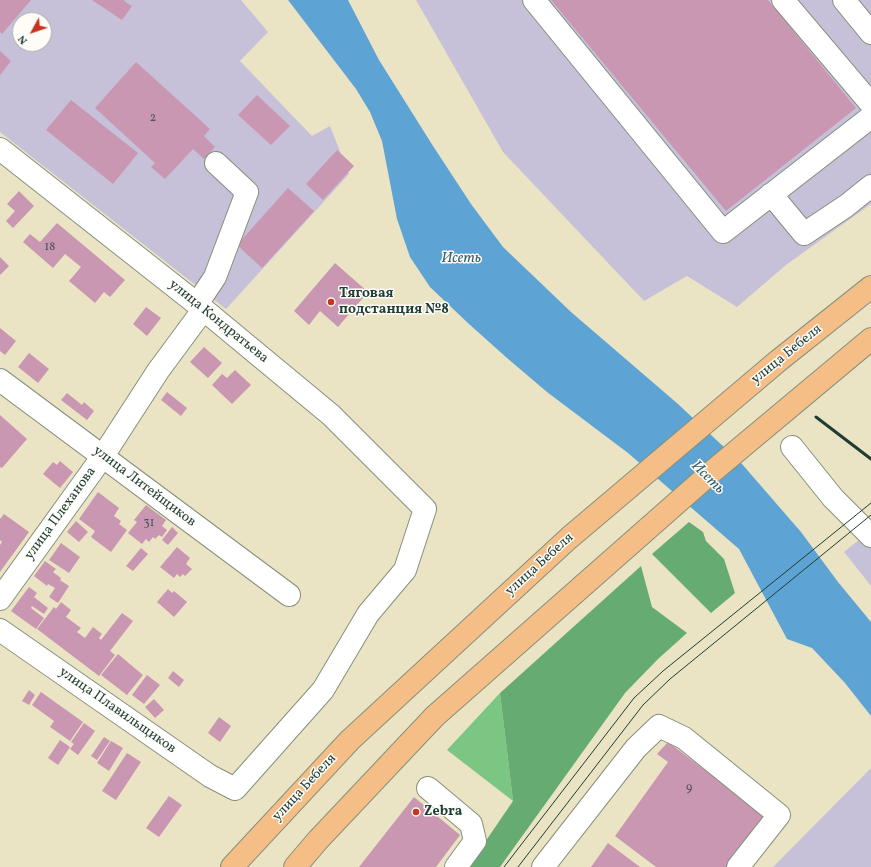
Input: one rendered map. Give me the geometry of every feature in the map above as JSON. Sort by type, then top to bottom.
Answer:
[{"type":"main road","name":"улица Бебеля","points":[[232,867],[350,740],[581,528],[778,361],[871,287]]},
{"type":"main road","points":[[295,867],[435,716],[712,471],[871,339]]},
{"type":"street","points":[[534,0],[723,232],[871,117]]},
{"type":"street","points":[[783,0],[871,104]]},
{"type":"street","points":[[844,0],[871,33]]},
{"type":"street","name":"улица Кондратьева","points":[[0,149],[200,307],[331,415],[426,509],[405,570],[368,614],[323,690],[235,790]]},
{"type":"street","name":"улица Плеханова","points":[[0,599],[103,456],[200,307],[214,277],[247,192],[216,163]]},
{"type":"street","points":[[771,194],[804,234],[846,206],[871,186]]},
{"type":"street","name":"улица Литейщиков","points":[[0,380],[289,594]]},
{"type":"street","points":[[792,447],[833,498],[871,536]]},
{"type":"street","name":"улица Плавильщиков","points":[[0,630],[210,776],[235,790]]},
{"type":"street","points":[[542,867],[636,748],[660,726],[684,738],[779,815],[738,867]]},
{"type":"street","points":[[428,788],[471,824],[475,841],[456,867]]},
{"type":"shaded area","points":[[0,0],[241,0],[268,32],[240,61],[312,136],[330,126],[349,174],[226,309],[0,132]]},
{"type":"shaded area","points":[[416,0],[871,0],[871,204],[786,265],[737,307],[687,276],[644,301],[503,152]]},
{"type":"shaded area","points":[[871,530],[871,586],[844,552]]},
{"type":"shaded area","points":[[871,768],[871,867],[773,867]]},
{"type":"green space","points":[[689,522],[703,532],[706,541],[724,559],[735,593],[711,613],[652,554]]},
{"type":"green space","points":[[641,566],[652,607],[687,633],[658,659],[625,693],[500,867],[468,867],[513,801],[500,693]]},
{"type":"green space","points":[[500,693],[513,801],[447,750]]},
{"type":"water","name":"Исеть","points":[[288,0],[348,0],[379,60],[471,204],[503,247],[571,312],[678,404],[742,464],[801,532],[838,582],[871,622],[871,716],[845,683],[812,648],[787,639],[739,549],[628,453],[547,392],[469,324],[430,287],[410,257],[397,219],[382,141],[370,112],[356,89]]},
{"type":"building","points":[[0,0],[31,0],[21,12],[12,12],[12,22],[2,34],[0,32]]},
{"type":"building","points":[[92,0],[125,0],[124,1],[132,6],[122,20]]},
{"type":"building","points":[[551,0],[768,0],[856,108],[726,211]]},
{"type":"building","points":[[0,51],[11,61],[0,75]]},
{"type":"building","points":[[136,62],[210,129],[204,136],[215,147],[204,159],[193,149],[165,179],[151,167],[155,163],[95,108]]},
{"type":"building","points":[[257,95],[290,126],[271,145],[238,115]]},
{"type":"building","points":[[71,100],[138,153],[113,184],[46,130]]},
{"type":"building","points":[[337,150],[354,166],[323,200],[306,184]]},
{"type":"building","points":[[288,188],[314,211],[262,268],[237,245]]},
{"type":"building","points":[[19,191],[34,206],[13,228],[6,221],[15,211],[7,204]]},
{"type":"building","points":[[57,223],[125,280],[110,297],[104,292],[95,303],[69,281],[81,267],[65,254],[53,268],[23,242],[30,234],[40,242]]},
{"type":"building","points":[[0,257],[9,266],[0,275]]},
{"type":"building","name":"Тяговая подстанция №8","points":[[335,263],[368,292],[338,327],[320,311],[309,325],[294,311]]},
{"type":"building","points":[[146,307],[161,318],[147,336],[133,324]]},
{"type":"building","points":[[0,328],[16,341],[5,355],[0,351]]},
{"type":"building","points":[[204,347],[222,363],[208,378],[190,362]]},
{"type":"building","points":[[29,353],[49,369],[38,383],[18,367]]},
{"type":"building","points":[[235,370],[251,385],[232,404],[212,385],[222,374],[227,378]]},
{"type":"building","points":[[167,392],[187,408],[181,416],[161,400]]},
{"type":"building","points":[[67,393],[82,405],[84,402],[94,411],[87,420],[61,400]]},
{"type":"building","points":[[0,415],[27,439],[2,468],[0,468]]},
{"type":"building","points":[[60,461],[73,472],[60,488],[43,474],[53,462],[57,465]]},
{"type":"building","points":[[98,492],[119,508],[114,516],[121,521],[119,524],[127,530],[111,552],[91,537],[95,531],[79,519]]},
{"type":"building","points":[[146,505],[166,520],[162,526],[167,530],[162,537],[159,535],[155,539],[153,537],[149,542],[146,539],[142,544],[128,533],[137,522],[134,520]]},
{"type":"building","points":[[4,514],[29,532],[0,572],[0,545],[2,542],[0,540],[0,519]]},
{"type":"building","points":[[76,521],[88,532],[79,542],[67,532]]},
{"type":"building","points":[[172,527],[178,533],[168,545],[162,540]]},
{"type":"building","points":[[61,543],[80,557],[69,573],[49,560]]},
{"type":"building","points":[[177,547],[190,558],[186,564],[192,569],[185,576],[183,574],[180,577],[177,574],[174,578],[160,567]]},
{"type":"building","points":[[141,548],[148,554],[133,571],[126,566]]},
{"type":"building","points":[[45,561],[56,569],[53,572],[61,578],[60,580],[69,586],[58,603],[49,597],[55,588],[48,584],[47,586],[34,576]]},
{"type":"building","points":[[29,587],[37,593],[34,597],[48,608],[44,614],[32,606],[31,608],[44,618],[36,629],[11,611]]},
{"type":"building","points":[[168,589],[172,593],[174,591],[187,602],[174,617],[157,602]]},
{"type":"building","points":[[61,602],[71,610],[66,617],[81,628],[77,632],[85,638],[93,627],[102,634],[99,638],[101,640],[122,613],[133,621],[110,651],[115,655],[99,676],[37,629],[54,607],[56,609]]},
{"type":"building","points":[[118,654],[143,675],[127,695],[101,675]]},
{"type":"building","points":[[173,671],[184,680],[179,687],[168,678]]},
{"type":"building","points":[[147,675],[160,685],[144,704],[132,695]]},
{"type":"building","points":[[29,690],[35,695],[29,705],[22,701]]},
{"type":"building","points":[[41,692],[83,722],[70,741],[50,727],[54,721],[32,705]]},
{"type":"building","points":[[154,699],[164,710],[155,718],[145,707]]},
{"type":"building","points":[[219,717],[231,726],[220,742],[208,733]]},
{"type":"building","points":[[84,723],[95,731],[78,755],[70,749],[74,744],[71,742]]},
{"type":"building","points":[[104,737],[110,741],[97,760],[91,756]]},
{"type":"building","points":[[60,740],[70,747],[58,765],[48,758]]},
{"type":"building","points":[[111,741],[123,748],[109,771],[97,763]]},
{"type":"building","points":[[668,742],[764,815],[726,867],[656,867],[615,836],[668,762],[657,754]]},
{"type":"building","points":[[127,753],[141,762],[116,800],[102,791]]},
{"type":"building","points":[[169,796],[182,805],[159,837],[146,828]]},
{"type":"building","points":[[414,797],[460,835],[436,867],[359,867]]},
{"type":"building","points":[[608,843],[640,867],[591,867]]},
{"type":"tram line","points":[[504,867],[634,698],[663,671],[871,503]]},
{"type":"tram line","points":[[518,867],[643,705],[670,679],[871,515]]},
{"type":"railway","points":[[816,417],[871,459]]},
{"type":"place","name":"Тяговая подстанция №8","points":[[331,302]]},
{"type":"place","name":"Zebra","points":[[416,812]]}]
